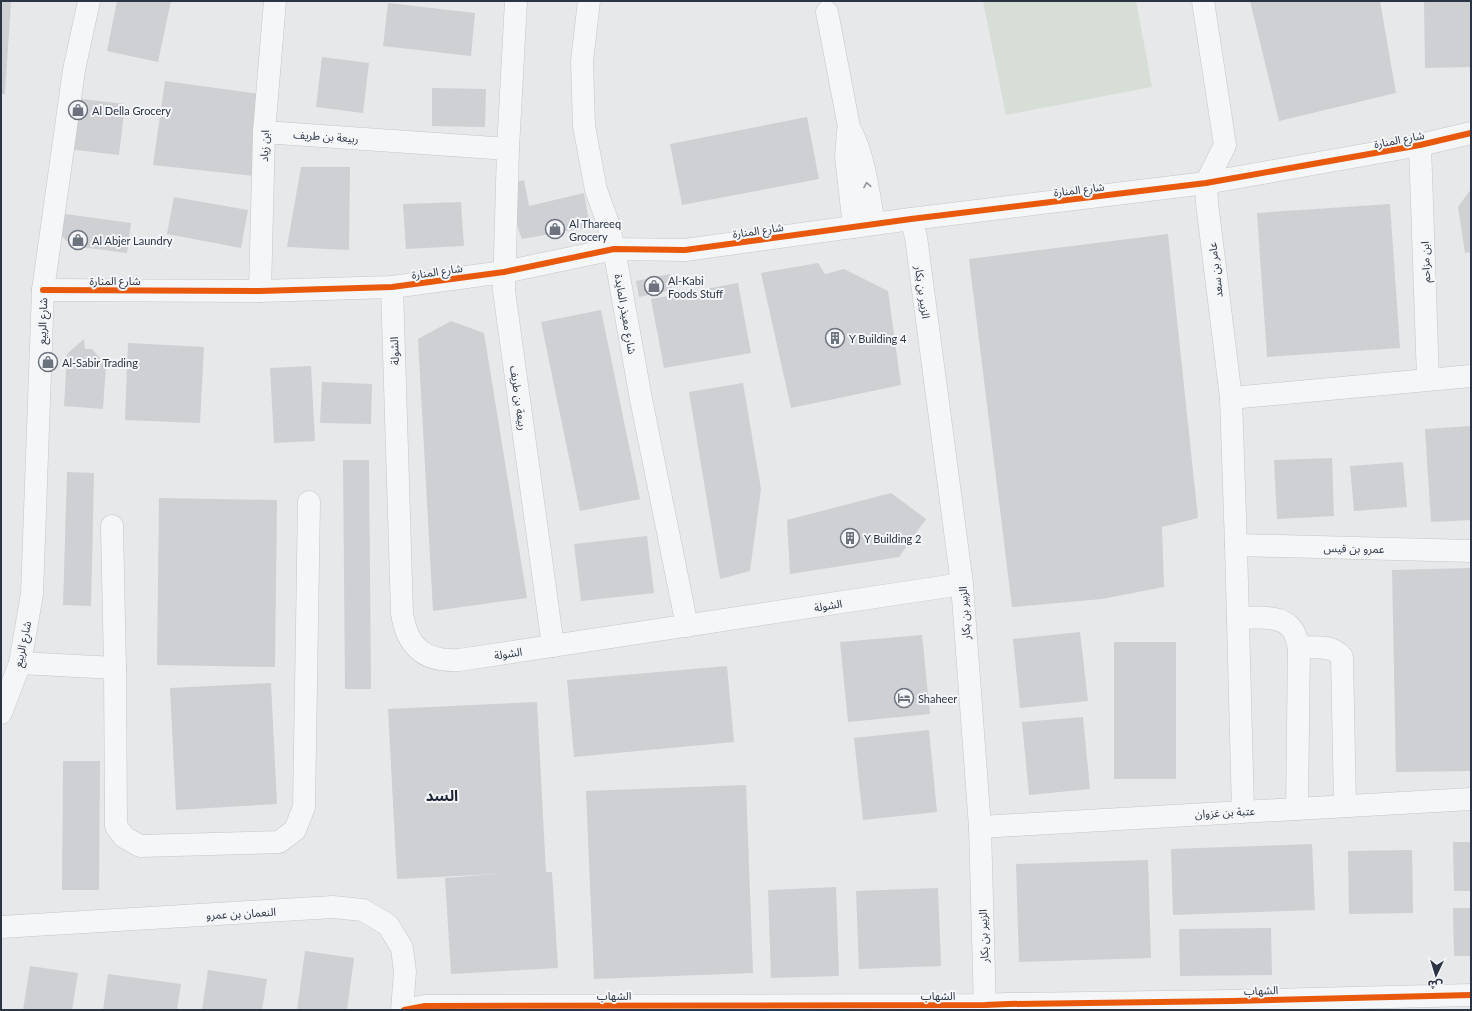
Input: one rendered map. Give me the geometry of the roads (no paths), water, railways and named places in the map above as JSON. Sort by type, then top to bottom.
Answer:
[{"type":"street","name":"شارع الربيع","points":[[1,713],[20,663],[32,594],[43,290],[74,70],[89,1]]},
{"type":"street","name":"ابن زياد","points":[[260,291],[264,132],[275,1]]},
{"type":"street","name":"ربيعة بن طريف","points":[[516,1],[508,149],[504,291],[553,646]]},
{"type":"street","name":"شارع معيذر المايدة","points":[[589,1],[582,61],[584,126],[596,190],[614,249],[643,407],[687,626]]},
{"type":"street","name":"عامر بن سعد","points":[[1203,1],[1224,145],[1206,183],[1207,203],[1230,398],[1236,545],[1243,812]]},
{"type":"street","points":[[827,12],[849,127],[846,156],[864,225]]},
{"type":"street","name":"ربيعة بن طريف","points":[[264,132],[508,149]]},
{"type":"street","name":"شارع المنارة","points":[[43,290],[260,291],[392,287],[504,272],[614,249],[685,250],[864,225],[1206,183],[1420,145],[1471,133]]},
{"type":"street","name":"ابن مزاحم","points":[[1420,145],[1428,380]]},
{"type":"street","name":"الزبير بن بكار","points":[[911,219],[916,237],[962,584],[980,827],[985,1008]]},
{"type":"street","name":"الشولة","points":[[392,287],[402,613],[404,627],[410,640],[419,650],[431,657],[445,661],[459,660],[962,584]]},
{"type":"street","points":[[1230,398],[1471,376]]},
{"type":"street","points":[[112,526],[116,826],[124,838],[140,846],[280,842],[295,830],[304,807],[309,502]]},
{"type":"street","name":"عمرو بن قيس","points":[[1236,545],[1471,551]]},
{"type":"street","points":[[1238,618],[1274,619],[1285,623],[1293,630],[1299,647],[1297,809]]},
{"type":"street","points":[[1299,647],[1331,648],[1338,652],[1342,657],[1345,806]]},
{"type":"street","points":[[20,663],[115,668]]},
{"type":"street","name":"عتبة بن غزوان","points":[[980,827],[1471,799]]},
{"type":"street","name":"النعمان بن عمرو","points":[[1,927],[333,907],[363,910],[388,925],[402,948],[405,972],[403,1010]]},
{"type":"street","name":"الشهاب","points":[[403,1010],[426,1006],[985,1008],[1008,1004],[1231,1006],[1471,994]]},
{"type":"place","name":"Al Della Grocery","points":[[78,110]]},
{"type":"place","name":"Al Thareeq Grocery","points":[[555,229]]},
{"type":"place","name":"Al Abjer Laundry","points":[[78,240]]},
{"type":"place","name":"Al-Kabi Foods Stuff","points":[[654,286]]},
{"type":"place","name":"Y Building 4","points":[[835,338]]},
{"type":"place","name":"Al-Sabir Trading","points":[[48,362]]},
{"type":"place","name":"Y Building 2","points":[[850,538]]},
{"type":"place","name":"Shaheer","points":[[904,698]]},
{"type":"district","name":"السد","points":[[442,795]]}]
